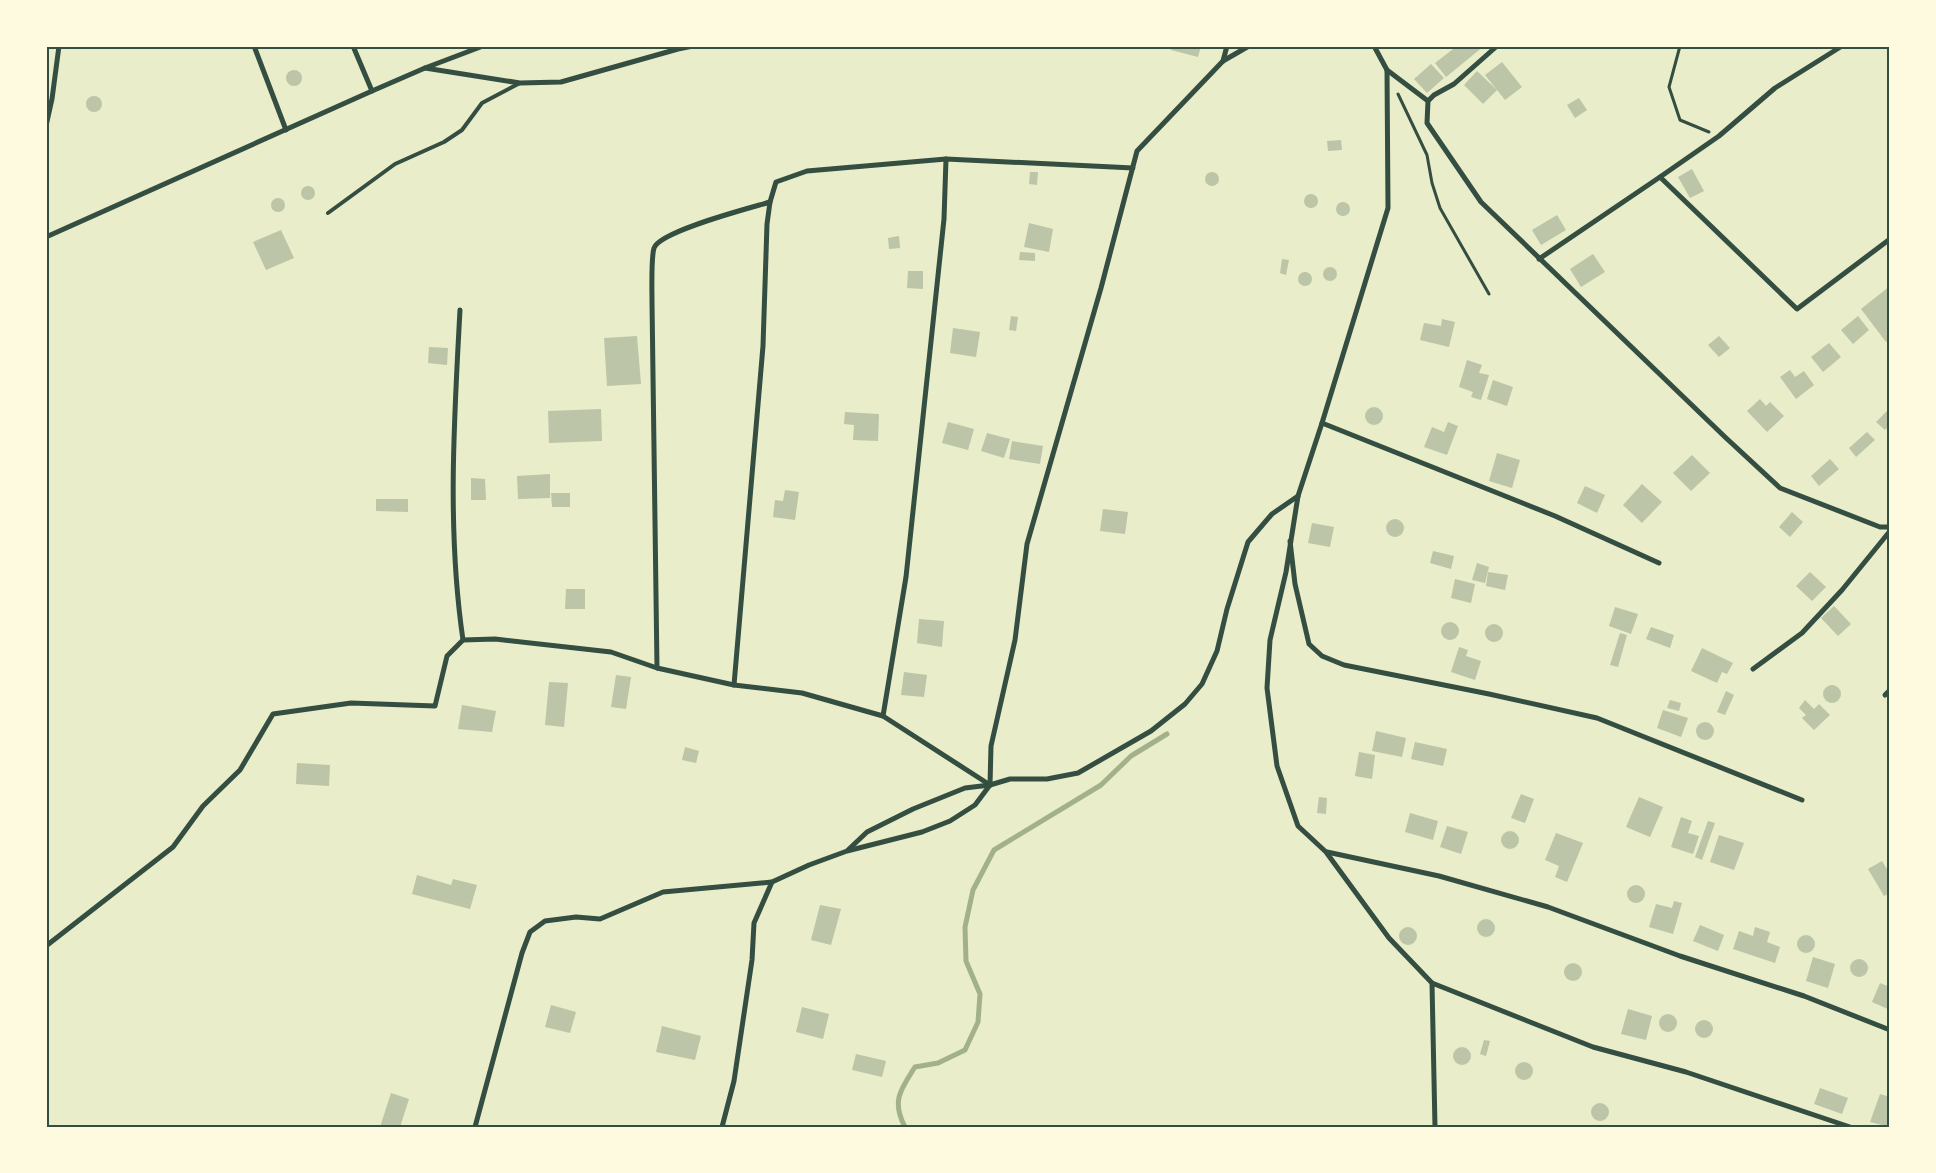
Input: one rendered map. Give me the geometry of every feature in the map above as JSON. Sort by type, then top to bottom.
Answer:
[{"type":"street","points":[[46,126],[52,100],[59,46]]},
{"type":"street","points":[[254,46],[286,130]]},
{"type":"street","points":[[354,46],[372,91]]},
{"type":"street","points":[[46,237],[424,68],[484,46]]},
{"type":"street","points":[[424,68],[520,83],[561,82],[693,46]]},
{"type":"street","points":[[1223,61],[1227,46]]},
{"type":"street","points":[[475,1127],[522,953],[530,932],[545,921],[576,918],[600,919],[663,892],[772,882],[809,865],[847,851],[922,832],[950,820],[975,806],[990,785],[991,746],[1015,640],[1027,544],[1096,307],[1137,152],[1223,61],[1249,46]]},
{"type":"street","points":[[1374,46],[1387,70],[1428,101]]},
{"type":"street","points":[[1428,101],[1454,84],[1497,46]]},
{"type":"street","points":[[1539,259],[1719,136],[1776,88],[1842,46]]},
{"type":"street","points":[[1387,70],[1388,208],[1298,496],[1286,572],[1270,640],[1267,688],[1277,766],[1298,826],[1326,852],[1389,938],[1432,983],[1593,1047],[1686,1072],[1850,1127]]},
{"type":"street","points":[[46,104],[52,100]]},
{"type":"street","points":[[1428,101],[1427,123],[1481,202],[1780,488],[1880,527],[1890,529],[1842,590],[1802,632],[1753,669]]},
{"type":"street","points":[[734,685],[763,346],[767,224],[770,202],[776,182],[806,171],[946,159],[1133,168]]},
{"type":"street","points":[[883,716],[906,577],[944,219],[946,159]]},
{"type":"street","points":[[1660,177],[1797,309],[1890,239]]},
{"type":"street","points":[[657,668],[652,302],[654,248],[659,240],[668,235],[770,202]]},
{"type":"street","points":[[460,310],[453,516],[457,599],[463,640]]},
{"type":"street","points":[[1322,423],[1555,516],[1659,563]]},
{"type":"street","points":[[847,851],[867,832],[913,809],[965,788],[990,785],[1010,779],[1047,779],[1078,773],[1151,731],[1184,704],[1202,684],[1217,651],[1227,609],[1248,542],[1272,514],[1298,496]]},
{"type":"street","points":[[1290,541],[1301,616],[1310,644],[1322,656],[1344,665],[1597,718],[1802,800]]},
{"type":"street","points":[[46,946],[173,846],[203,806],[240,770],[273,714],[350,703],[435,706],[447,656],[463,640],[494,639],[611,652],[657,668],[734,685],[802,693],[883,716],[990,785]]},
{"type":"street","points":[[1326,852],[1439,876],[1548,907],[1680,956],[1804,996],[1890,1030]]},
{"type":"street","points":[[722,1127],[734,1081],[752,960],[754,924],[772,882]]},
{"type":"street","points":[[1432,983],[1436,1127]]},
{"type":"lane","points":[[328,213],[395,164],[444,142],[462,130],[482,103],[520,83]]},
{"type":"path","points":[[1680,46],[1669,87],[1680,120],[1719,136]]},
{"type":"path","points":[[1387,70],[1427,154],[1432,183],[1440,208],[1489,294]]},
{"type":"building","points":[[1172,46],[1201,46],[1198,57],[1171,50]]},
{"type":"building","points":[[1457,46],[1484,46],[1446,77],[1435,63]]},
{"type":"building","points":[[1502,62],[1522,87],[1505,100],[1485,75]]},
{"type":"building","points":[[1431,64],[1444,78],[1427,93],[1414,79]]},
{"type":"building","points":[[294,70],[300,72],[302,78],[300,84],[294,86],[288,84],[286,78],[288,72]]},
{"type":"building","points":[[1477,71],[1497,90],[1483,104],[1464,85]]},
{"type":"building","points":[[91,96],[97,96],[102,101],[100,110],[91,112],[86,107],[86,101]]},
{"type":"building","points":[[1579,98],[1587,110],[1575,118],[1567,105]]},
{"type":"building","points":[[1341,140],[1342,150],[1328,151],[1327,141]]},
{"type":"building","points":[[1692,169],[1704,191],[1690,198],[1678,177]]},
{"type":"building","points":[[1030,172],[1038,172],[1037,185],[1029,184]]},
{"type":"building","points":[[1212,172],[1217,174],[1219,179],[1217,184],[1212,186],[1207,184],[1205,179],[1207,174]]},
{"type":"building","points":[[308,186],[313,188],[315,193],[313,198],[308,200],[303,198],[301,193],[303,188]]},
{"type":"building","points":[[1311,194],[1316,196],[1318,201],[1316,206],[1311,208],[1306,206],[1304,201],[1306,196]]},
{"type":"building","points":[[275,198],[281,198],[285,205],[281,212],[275,212],[271,208],[271,202]]},
{"type":"building","points":[[1343,202],[1348,204],[1350,209],[1348,214],[1343,216],[1338,214],[1336,209],[1338,204]]},
{"type":"building","points":[[1557,215],[1566,230],[1541,245],[1532,230]]},
{"type":"building","points":[[1029,223],[1053,229],[1049,252],[1024,247]]},
{"type":"building","points":[[281,230],[294,258],[266,270],[253,242]]},
{"type":"building","points":[[899,236],[900,248],[889,249],[888,238]]},
{"type":"building","points":[[1020,252],[1035,253],[1035,261],[1019,260]]},
{"type":"building","points":[[1593,254],[1605,272],[1581,287],[1570,269]]},
{"type":"building","points":[[1282,259],[1289,260],[1286,275],[1280,273]]},
{"type":"building","points":[[1330,267],[1335,269],[1337,274],[1335,279],[1330,281],[1325,279],[1323,274],[1325,269]]},
{"type":"building","points":[[908,271],[923,271],[923,289],[907,288]]},
{"type":"building","points":[[1305,272],[1310,274],[1312,279],[1310,284],[1305,286],[1300,284],[1298,279],[1300,274]]},
{"type":"building","points":[[1890,286],[1890,339],[1886,342],[1861,309]]},
{"type":"building","points":[[1011,316],[1018,317],[1016,331],[1009,330]]},
{"type":"building","points":[[1858,316],[1869,330],[1853,344],[1841,330]]},
{"type":"building","points":[[1442,319],[1455,322],[1449,347],[1420,340],[1424,323],[1441,326]]},
{"type":"building","points":[[953,328],[980,332],[976,357],[950,353]]},
{"type":"building","points":[[637,336],[641,384],[607,386],[604,338]]},
{"type":"building","points":[[1719,336],[1730,348],[1719,357],[1708,345]]},
{"type":"building","points":[[1829,343],[1841,357],[1823,372],[1811,357]]},
{"type":"building","points":[[429,347],[448,348],[447,365],[428,363]]},
{"type":"building","points":[[1467,360],[1482,365],[1479,373],[1489,375],[1481,400],[1471,397],[1473,392],[1459,387]]},
{"type":"building","points":[[1790,370],[1795,377],[1804,371],[1814,385],[1796,399],[1780,377]]},
{"type":"building","points":[[1493,380],[1513,387],[1507,406],[1487,399]]},
{"type":"building","points":[[1760,399],[1766,406],[1770,402],[1784,416],[1767,432],[1747,411]]},
{"type":"building","points":[[1374,407],[1380,410],[1383,416],[1380,422],[1374,425],[1368,422],[1365,416],[1368,410]]},
{"type":"building","points":[[1890,408],[1890,425],[1885,430],[1876,422]]},
{"type":"building","points":[[601,409],[602,441],[549,443],[548,411]]},
{"type":"building","points":[[845,412],[879,414],[878,441],[853,440],[854,425],[844,424]]},
{"type":"building","points":[[948,422],[974,429],[968,450],[942,443]]},
{"type":"building","points":[[1448,422],[1458,426],[1447,455],[1424,447],[1432,427],[1444,432]]},
{"type":"building","points":[[1867,432],[1875,440],[1856,457],[1849,448]]},
{"type":"building","points":[[987,433],[1010,439],[1004,458],[981,451]]},
{"type":"building","points":[[1012,441],[1043,446],[1040,464],[1009,459]]},
{"type":"building","points":[[1497,453],[1520,460],[1512,488],[1489,481]]},
{"type":"building","points":[[1692,455],[1710,473],[1691,491],[1673,473]]},
{"type":"building","points":[[1830,459],[1839,469],[1819,486],[1811,476]]},
{"type":"building","points":[[550,474],[550,498],[518,499],[517,476]]},
{"type":"building","points":[[471,478],[485,479],[486,500],[471,500]]},
{"type":"building","points":[[1642,484],[1662,502],[1642,523],[1623,505]]},
{"type":"building","points":[[1585,486],[1605,495],[1597,513],[1577,503]]},
{"type":"building","points":[[785,490],[799,492],[795,520],[773,517],[775,500],[783,501]]},
{"type":"building","points":[[551,493],[570,493],[570,507],[552,507]]},
{"type":"building","points":[[376,499],[408,499],[408,512],[376,511]]},
{"type":"building","points":[[1103,509],[1128,512],[1125,534],[1100,531]]},
{"type":"building","points":[[1792,512],[1803,522],[1790,537],[1779,527]]},
{"type":"building","points":[[1395,519],[1401,522],[1404,528],[1401,534],[1395,537],[1389,534],[1386,528],[1389,522]]},
{"type":"building","points":[[1312,523],[1334,527],[1330,547],[1308,543]]},
{"type":"building","points":[[1433,551],[1454,556],[1451,569],[1430,563]]},
{"type":"building","points":[[1477,563],[1489,567],[1485,583],[1472,580]]},
{"type":"building","points":[[1488,572],[1508,575],[1505,590],[1486,586]]},
{"type":"building","points":[[1810,572],[1826,587],[1812,601],[1796,586]]},
{"type":"building","points":[[1455,579],[1475,584],[1471,603],[1451,598]]},
{"type":"building","points":[[566,589],[585,589],[585,609],[565,609]]},
{"type":"building","points":[[1834,606],[1851,624],[1838,636],[1821,618]]},
{"type":"building","points":[[1615,607],[1638,614],[1631,634],[1609,626]]},
{"type":"building","points":[[919,619],[944,621],[942,647],[917,643]]},
{"type":"building","points":[[1450,622],[1456,625],[1459,631],[1456,637],[1450,640],[1444,637],[1441,631],[1444,625]]},
{"type":"building","points":[[1494,624],[1500,627],[1503,633],[1500,639],[1494,642],[1488,639],[1485,633],[1488,627]]},
{"type":"building","points":[[1651,627],[1674,635],[1670,648],[1646,639]]},
{"type":"building","points":[[1620,633],[1627,635],[1618,667],[1610,665]]},
{"type":"building","points":[[1459,647],[1468,650],[1466,656],[1481,661],[1475,680],[1451,672]]},
{"type":"building","points":[[1702,648],[1733,663],[1727,674],[1722,672],[1717,683],[1691,671]]},
{"type":"building","points":[[904,672],[927,675],[924,697],[901,695]]},
{"type":"building","points":[[616,675],[631,677],[626,709],[611,707]]},
{"type":"building","points":[[549,682],[568,683],[564,727],[545,725]]},
{"type":"building","points":[[1832,685],[1838,688],[1841,694],[1838,700],[1832,703],[1826,700],[1823,694],[1826,688]]},
{"type":"building","points":[[1726,691],[1734,695],[1725,715],[1717,712]]},
{"type":"building","points":[[1670,700],[1681,703],[1679,711],[1667,708]]},
{"type":"building","points":[[1805,700],[1814,709],[1819,704],[1830,715],[1814,730],[1802,718],[1806,715],[1799,708]]},
{"type":"building","points":[[462,705],[496,711],[492,732],[458,729]]},
{"type":"building","points":[[1663,710],[1688,718],[1681,737],[1657,728]]},
{"type":"building","points":[[1705,722],[1711,725],[1714,731],[1711,737],[1705,740],[1699,737],[1696,731],[1699,725]]},
{"type":"building","points":[[1376,731],[1406,738],[1402,757],[1372,751]]},
{"type":"building","points":[[1415,742],[1447,749],[1443,766],[1411,759]]},
{"type":"building","points":[[685,747],[699,751],[696,763],[682,760]]},
{"type":"building","points":[[1359,752],[1375,755],[1372,779],[1355,776]]},
{"type":"building","points":[[297,763],[330,765],[329,786],[296,784]]},
{"type":"building","points":[[1521,794],[1534,799],[1525,823],[1511,818]]},
{"type":"building","points":[[1319,797],[1327,798],[1326,814],[1317,813]]},
{"type":"building","points":[[1639,797],[1663,807],[1650,837],[1626,827]]},
{"type":"building","points":[[1410,813],[1438,821],[1433,840],[1405,832]]},
{"type":"building","points":[[1681,817],[1692,821],[1688,833],[1699,836],[1693,854],[1671,847]]},
{"type":"building","points":[[1708,821],[1715,823],[1702,860],[1695,857]]},
{"type":"building","points":[[1447,826],[1468,832],[1461,854],[1440,847]]},
{"type":"building","points":[[1510,831],[1516,834],[1519,840],[1516,846],[1510,849],[1504,846],[1501,840],[1504,834]]},
{"type":"building","points":[[1556,833],[1583,843],[1567,882],[1555,877],[1559,866],[1545,860]]},
{"type":"building","points":[[1719,835],[1744,843],[1734,870],[1710,862]]},
{"type":"building","points":[[1882,861],[1890,874],[1890,893],[1884,896],[1868,869]]},
{"type":"building","points":[[417,875],[451,885],[453,879],[477,885],[470,909],[412,894]]},
{"type":"building","points":[[1636,885],[1642,888],[1645,894],[1642,900],[1636,903],[1630,900],[1627,894],[1630,888]]},
{"type":"building","points":[[1674,901],[1682,903],[1673,934],[1649,927],[1656,904],[1672,908]]},
{"type":"building","points":[[820,905],[841,909],[831,945],[811,940]]},
{"type":"building","points":[[1486,919],[1492,922],[1495,928],[1492,934],[1486,937],[1480,934],[1477,928],[1480,922]]},
{"type":"building","points":[[1700,925],[1724,935],[1718,951],[1693,941]]},
{"type":"building","points":[[1408,927],[1414,930],[1417,936],[1414,942],[1408,945],[1402,942],[1399,936],[1402,930]]},
{"type":"building","points":[[1755,927],[1770,932],[1767,942],[1780,947],[1775,963],[1733,949],[1739,931],[1753,936]]},
{"type":"building","points":[[1806,935],[1812,938],[1815,944],[1812,950],[1806,953],[1800,950],[1797,944],[1800,938]]},
{"type":"building","points":[[1813,957],[1835,964],[1828,988],[1806,981]]},
{"type":"building","points":[[1859,959],[1865,962],[1868,968],[1865,974],[1859,977],[1853,974],[1850,968],[1853,962]]},
{"type":"building","points":[[1573,963],[1579,966],[1582,972],[1579,978],[1573,981],[1567,978],[1564,972],[1567,966]]},
{"type":"building","points":[[1880,983],[1890,987],[1890,1010],[1872,1002]]},
{"type":"building","points":[[551,1005],[576,1012],[570,1033],[545,1027]]},
{"type":"building","points":[[802,1007],[829,1014],[823,1039],[796,1032]]},
{"type":"building","points":[[1628,1009],[1652,1016],[1646,1040],[1621,1034]]},
{"type":"building","points":[[1668,1014],[1674,1017],[1677,1023],[1674,1029],[1668,1032],[1662,1029],[1659,1023],[1662,1017]]},
{"type":"building","points":[[1704,1020],[1710,1023],[1713,1029],[1710,1035],[1704,1038],[1698,1035],[1695,1029],[1698,1023]]},
{"type":"building","points":[[662,1026],[701,1036],[695,1060],[656,1052]]},
{"type":"building","points":[[1484,1040],[1490,1041],[1486,1056],[1480,1054]]},
{"type":"building","points":[[1462,1047],[1468,1050],[1471,1056],[1468,1062],[1462,1065],[1456,1062],[1453,1056],[1456,1050]]},
{"type":"building","points":[[856,1054],[886,1061],[882,1077],[852,1070]]},
{"type":"building","points":[[1524,1062],[1530,1065],[1533,1071],[1530,1077],[1524,1080],[1518,1077],[1515,1071],[1518,1065]]},
{"type":"building","points":[[1820,1088],[1848,1098],[1842,1114],[1814,1104]]},
{"type":"building","points":[[391,1093],[409,1099],[400,1127],[380,1127]]},
{"type":"building","points":[[1880,1094],[1890,1097],[1890,1127],[1870,1122]]},
{"type":"building","points":[[1600,1103],[1606,1106],[1609,1112],[1606,1118],[1600,1121],[1594,1118],[1591,1112],[1594,1106]]},
{"type":"waterway","points":[[905,1127],[898,1102],[902,1089],[915,1067],[938,1063],[965,1050],[978,1022],[980,994],[966,961],[965,927],[973,890],[994,850],[1101,785],[1131,756],[1167,734]]}]
